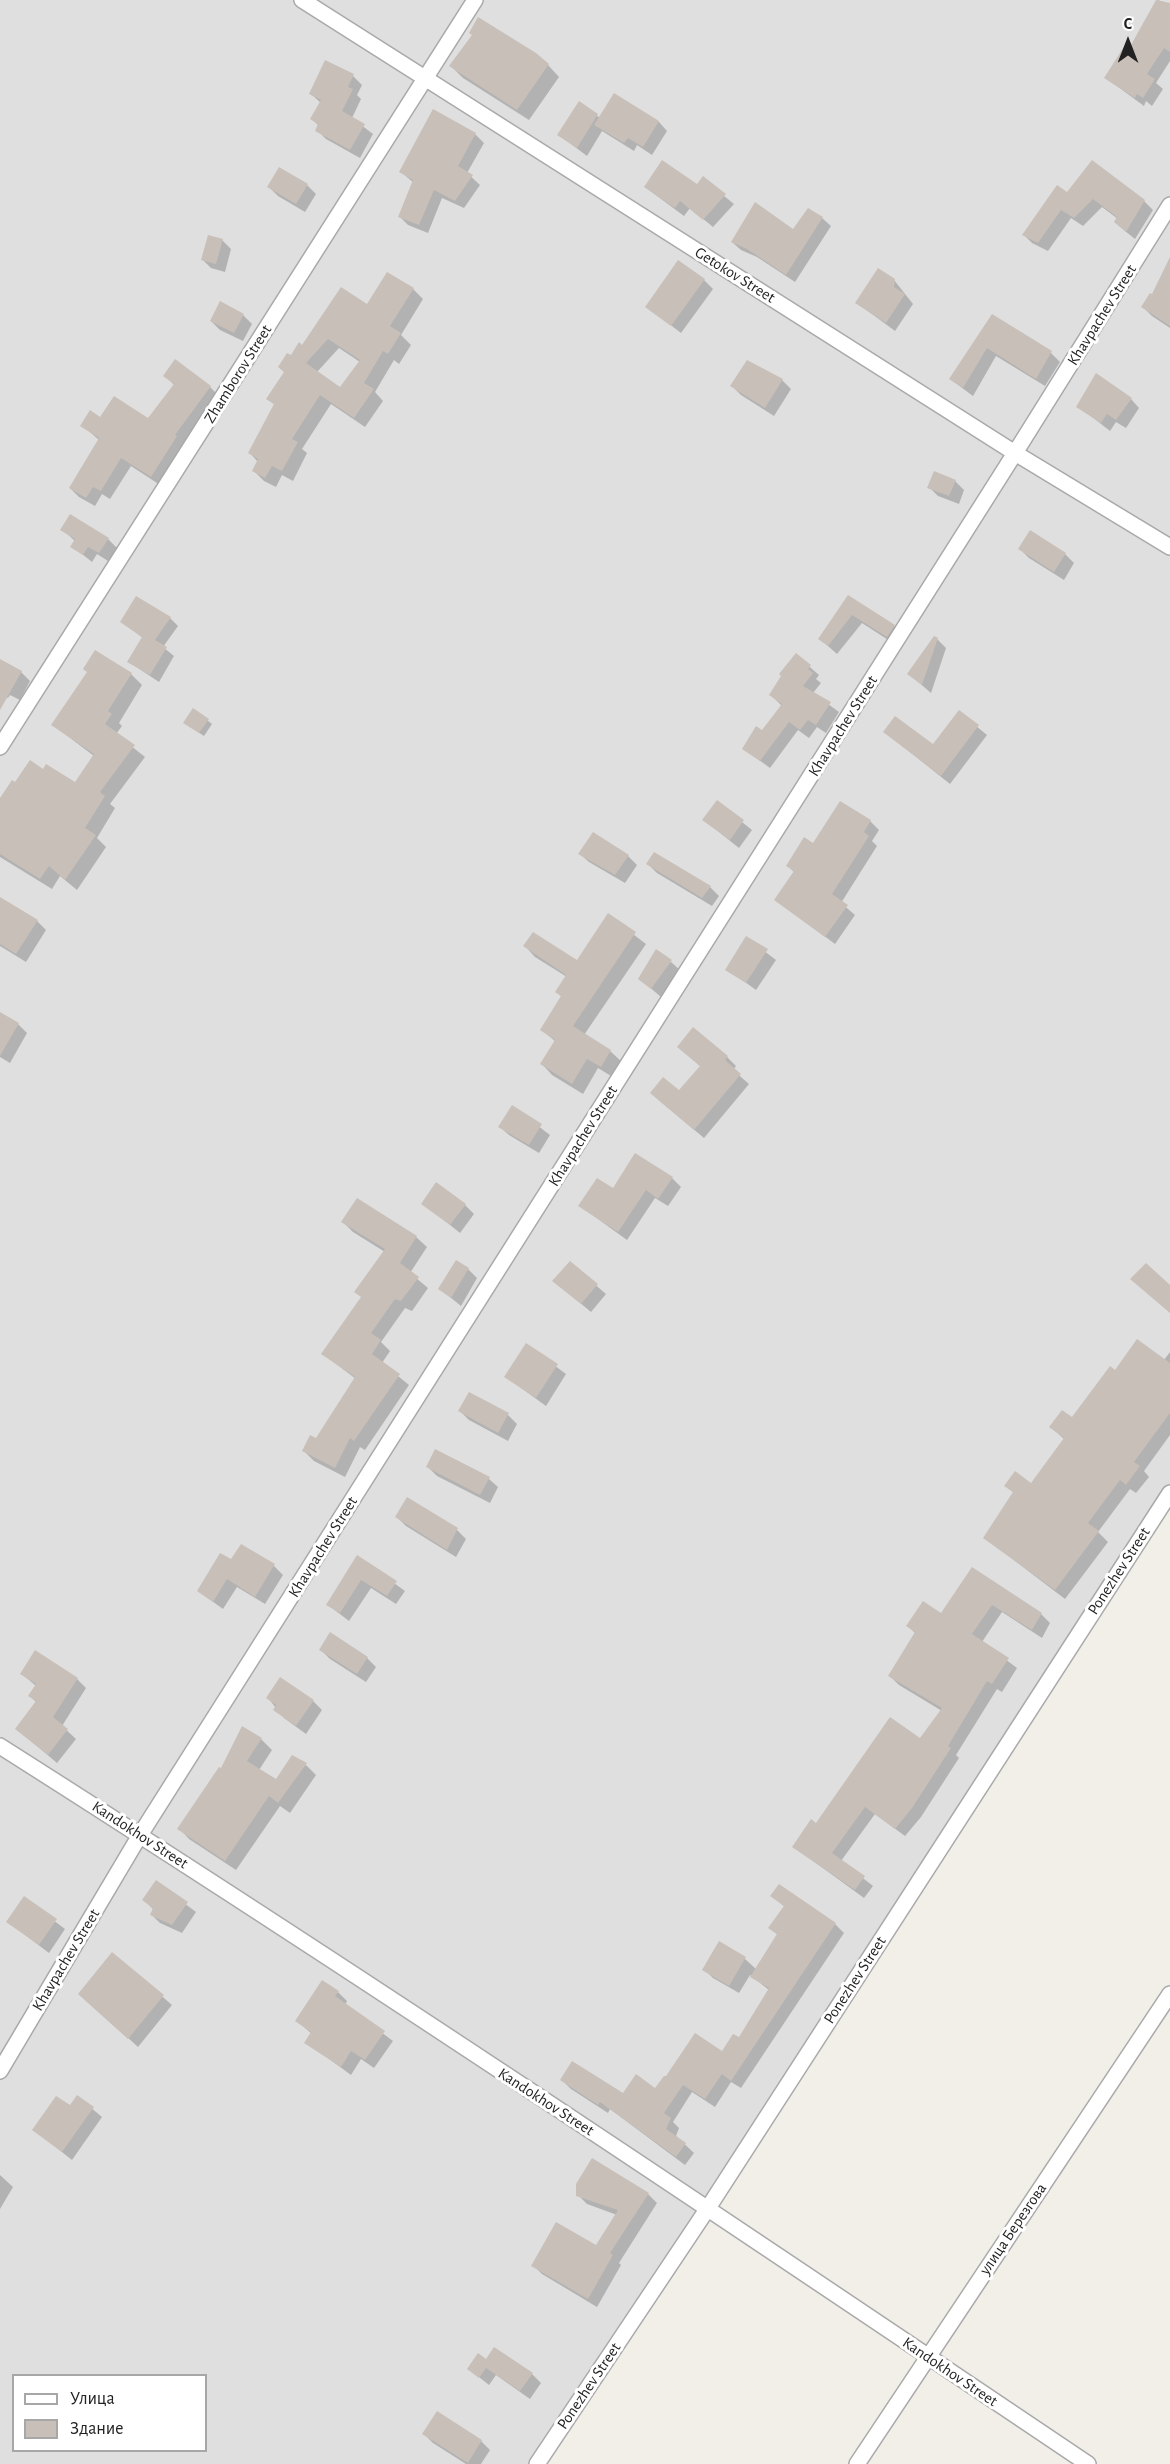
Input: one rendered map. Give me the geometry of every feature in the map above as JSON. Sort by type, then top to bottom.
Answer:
[{"type":"street","name":"Getokov Street","points":[[302,0],[1015,453],[1170,547]]},
{"type":"street","name":"Zhamborov Street","points":[[0,747],[475,0]]},
{"type":"street","name":"Khavpachev Street","points":[[0,2071],[140,1835],[1170,205]]},
{"type":"street","name":"Ponezhev Street","points":[[537,2464],[708,2208],[1170,1493]]},
{"type":"street","name":"Kandokhov Street","points":[[0,1746],[140,1835],[708,2208],[1088,2464]]},
{"type":"street","name":"улица Березгова","points":[[857,2464],[1170,1994]]},
{"type":"shaded area","points":[[0,0],[1170,0],[1170,1493],[537,2464],[0,2464]]},
{"type":"building","points":[[1156,0],[1170,3],[1170,52],[1164,48],[1147,74],[1155,79],[1143,98],[1137,94],[1135,98],[1104,78],[1127,42],[1131,45]]},
{"type":"building","points":[[478,17],[536,53],[549,64],[517,110],[449,66],[472,35],[469,33]]},
{"type":"building","points":[[325,60],[354,74],[348,87],[353,89],[342,111],[365,124],[350,150],[315,131],[318,124],[310,119],[321,100],[309,94]]},
{"type":"building","points":[[614,93],[659,121],[643,147],[628,138],[624,143],[594,125]]},
{"type":"building","points":[[579,101],[598,114],[577,148],[557,135]]},
{"type":"building","points":[[433,109],[476,133],[458,166],[473,175],[455,201],[434,190],[419,225],[398,217],[413,180],[399,172]]},
{"type":"building","points":[[662,160],[697,184],[703,176],[726,194],[703,220],[680,201],[675,208],[644,187]]},
{"type":"building","points":[[1092,160],[1145,200],[1126,232],[1114,222],[1117,217],[1093,199],[1074,218],[1061,210],[1038,243],[1022,235],[1057,185],[1067,192]]},
{"type":"building","points":[[279,167],[308,184],[296,204],[267,187]]},
{"type":"building","points":[[755,202],[793,229],[808,208],[823,217],[786,275],[747,249],[731,242]]},
{"type":"building","points":[[208,235],[223,239],[216,264],[201,260]]},
{"type":"building","points":[[1170,257],[1170,326],[1141,307],[1150,293],[1152,294]]},
{"type":"building","points":[[678,260],[705,279],[671,326],[645,307]]},
{"type":"building","points":[[878,268],[895,279],[894,287],[905,294],[886,323],[855,303]]},
{"type":"building","points":[[387,272],[414,288],[390,326],[401,333],[388,354],[383,351],[364,383],[374,389],[354,418],[320,395],[292,439],[298,442],[282,471],[272,466],[265,478],[252,471],[258,459],[248,453],[274,404],[266,399],[284,372],[278,367],[287,353],[291,355],[299,342],[302,345],[341,287],[367,304]],"holes":[[[328,339],[360,360],[340,387],[306,363]]]},
{"type":"building","points":[[220,301],[244,314],[234,333],[210,321]]},
{"type":"building","points":[[992,314],[1052,351],[1036,379],[987,348],[963,388],[949,379]]},
{"type":"building","points":[[175,359],[211,386],[175,435],[177,436],[151,477],[121,458],[101,491],[93,487],[86,498],[69,488],[99,438],[80,426],[90,410],[100,417],[114,396],[148,418],[174,384],[163,376]]},
{"type":"building","points":[[747,360],[783,379],[765,408],[730,386]]},
{"type":"building","points":[[1096,373],[1132,398],[1116,420],[1107,414],[1101,423],[1076,407]]},
{"type":"building","points":[[934,471],[956,480],[949,496],[927,488]]},
{"type":"building","points":[[70,514],[109,538],[99,553],[88,547],[83,555],[70,547],[75,539],[60,530]]},
{"type":"building","points":[[1030,530],[1066,553],[1054,572],[1018,549]]},
{"type":"building","points":[[848,595],[895,625],[887,637],[852,615],[828,646],[818,639]]},
{"type":"building","points":[[136,596],[171,617],[155,640],[167,647],[150,675],[127,662],[142,637],[120,622]]},
{"type":"building","points":[[934,636],[938,638],[922,685],[907,674]]},
{"type":"building","points":[[95,650],[132,673],[108,711],[112,714],[105,724],[135,745],[100,792],[105,796],[85,828],[96,835],[65,880],[49,866],[40,879],[0,854],[0,798],[12,780],[15,782],[30,760],[43,769],[46,764],[75,782],[94,754],[51,725],[87,672],[83,669]]},
{"type":"building","points":[[796,653],[811,665],[808,669],[813,673],[803,686],[831,702],[816,725],[808,720],[800,730],[789,722],[760,761],[742,749],[756,726],[762,730],[782,704],[769,695],[781,676],[779,674]]},
{"type":"building","points":[[0,659],[22,671],[0,710]]},
{"type":"building","points":[[193,708],[209,719],[199,733],[183,723]]},
{"type":"building","points":[[959,710],[979,725],[941,776],[883,732],[895,716],[933,744]]},
{"type":"building","points":[[717,800],[744,820],[730,840],[702,820]]},
{"type":"building","points":[[840,801],[871,820],[864,832],[869,836],[832,894],[848,905],[825,937],[774,900],[794,871],[786,866],[804,837],[813,843]]},
{"type":"building","points":[[593,832],[629,855],[615,875],[578,854]]},
{"type":"building","points":[[654,852],[711,886],[702,898],[646,864]]},
{"type":"building","points":[[0,897],[38,920],[16,954],[0,944]]},
{"type":"building","points":[[608,913],[636,932],[573,1026],[611,1050],[601,1067],[587,1059],[572,1084],[540,1064],[555,1040],[540,1030],[561,996],[555,992],[566,975],[523,946],[533,932],[577,960]]},
{"type":"building","points":[[746,936],[768,949],[746,983],[725,970]]},
{"type":"building","points":[[656,949],[672,960],[651,989],[638,979]]},
{"type":"building","points":[[0,1012],[19,1023],[0,1056]]},
{"type":"building","points":[[693,1027],[728,1056],[725,1060],[741,1074],[694,1130],[650,1093],[663,1077],[679,1090],[700,1066],[677,1047]]},
{"type":"building","points":[[512,1105],[542,1124],[529,1145],[498,1127]]},
{"type":"building","points":[[635,1153],[673,1177],[658,1199],[646,1190],[618,1232],[578,1206],[597,1178],[613,1188]]},
{"type":"building","points":[[436,1182],[466,1204],[450,1225],[421,1204]]},
{"type":"building","points":[[357,1198],[417,1236],[400,1263],[419,1277],[401,1301],[395,1299],[371,1333],[381,1340],[372,1354],[400,1374],[354,1441],[350,1438],[335,1468],[302,1451],[310,1435],[316,1438],[355,1377],[321,1354],[361,1297],[354,1292],[385,1249],[341,1222]]},
{"type":"building","points":[[456,1260],[469,1268],[451,1298],[438,1289]]},
{"type":"building","points":[[570,1261],[598,1284],[581,1304],[552,1281]]},
{"type":"building","points":[[1146,1263],[1170,1285],[1170,1313],[1130,1279]]},
{"type":"building","points":[[1137,1339],[1170,1363],[1170,1413],[1134,1462],[1140,1466],[1126,1485],[1120,1480],[1088,1523],[1099,1531],[1055,1590],[983,1538],[1013,1492],[1004,1486],[1015,1471],[1031,1483],[1064,1438],[1049,1427],[1062,1410],[1072,1417],[1110,1366],[1115,1370]]},
{"type":"building","points":[[526,1343],[558,1364],[536,1398],[504,1377]]},
{"type":"building","points":[[469,1392],[509,1413],[498,1433],[458,1411]]},
{"type":"building","points":[[435,1449],[490,1477],[480,1495],[426,1467]]},
{"type":"building","points":[[407,1497],[458,1528],[447,1550],[395,1517]]},
{"type":"building","points":[[241,1544],[275,1564],[255,1597],[227,1579],[213,1602],[197,1591],[220,1553],[231,1559]]},
{"type":"building","points":[[357,1555],[397,1581],[387,1596],[361,1580],[340,1613],[326,1605]]},
{"type":"building","points":[[972,1567],[1042,1613],[1032,1630],[992,1605],[972,1634],[1009,1658],[992,1684],[987,1681],[948,1746],[951,1748],[912,1808],[895,1829],[865,1807],[832,1853],[865,1876],[855,1890],[792,1847],[811,1819],[816,1823],[890,1717],[920,1738],[942,1708],[888,1676],[915,1632],[906,1626],[923,1601],[941,1613]]},
{"type":"building","points":[[330,1632],[368,1657],[357,1674],[319,1650]]},
{"type":"building","points":[[35,1650],[78,1678],[53,1717],[68,1729],[48,1755],[15,1729],[36,1701],[28,1696],[36,1684],[20,1674]]},
{"type":"building","points":[[280,1677],[314,1700],[296,1726],[273,1710],[276,1705],[266,1698]]},
{"type":"building","points":[[242,1726],[262,1738],[247,1761],[276,1779],[292,1755],[307,1763],[278,1803],[269,1796],[225,1861],[177,1829],[219,1767],[221,1768]]},
{"type":"building","points":[[156,1880],[188,1902],[172,1925],[150,1915],[153,1908],[142,1900]]},
{"type":"building","points":[[779,1884],[836,1923],[731,2081],[722,2074],[705,2099],[683,2085],[664,2113],[671,2118],[666,2129],[686,2143],[676,2157],[600,2102],[598,2105],[560,2080],[572,2061],[623,2093],[636,2074],[655,2088],[666,2076],[695,2033],[722,2051],[733,2034],[739,2037],[769,1988],[750,1977],[777,1934],[768,1928],[784,1906],[770,1896]]},
{"type":"building","points":[[24,1896],[57,1919],[39,1945],[6,1922]]},
{"type":"building","points":[[719,1941],[746,1957],[729,1986],[702,1970]]},
{"type":"building","points":[[112,1952],[164,1995],[128,2039],[78,1994]]},
{"type":"building","points":[[322,1980],[339,1991],[335,1996],[385,2031],[365,2060],[351,2051],[341,2067],[304,2043],[311,2032],[295,2021]]},
{"type":"building","points":[[77,2095],[94,2107],[62,2152],[32,2130],[56,2096],[70,2105]]},
{"type":"building","points":[[592,2158],[649,2193],[610,2253],[613,2255],[588,2299],[531,2266],[556,2222],[596,2245],[618,2210],[576,2196],[576,2184]]},
{"type":"building","points":[[494,2347],[533,2373],[520,2391],[486,2368],[479,2378],[467,2369],[478,2353],[486,2359]]},
{"type":"building","points":[[437,2411],[482,2440],[468,2463],[422,2434]]}]
